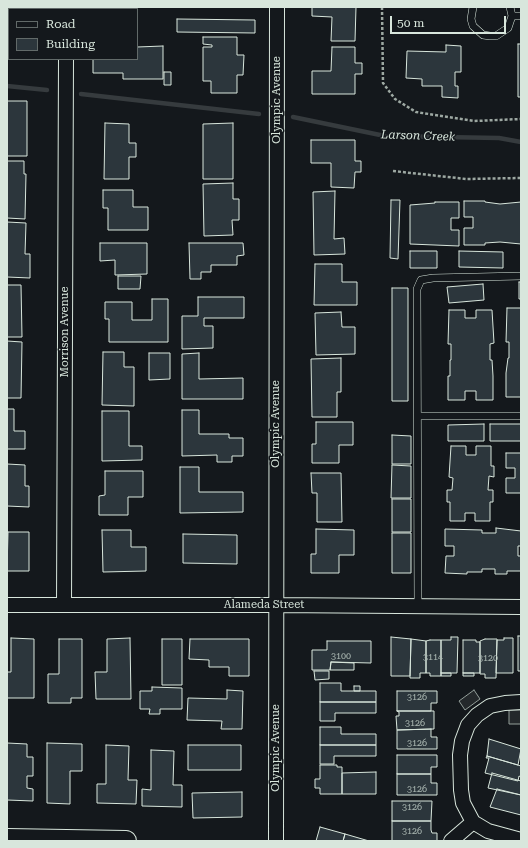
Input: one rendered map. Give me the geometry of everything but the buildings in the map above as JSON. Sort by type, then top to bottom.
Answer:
[{"type":"street","name":"Olympic Avenue","points":[[276,841],[277,7]]},
{"type":"street","name":"Morrison Avenue","points":[[64,605],[66,60]]},
{"type":"street","name":"Alameda Street","points":[[7,605],[521,607]]},
{"type":"street","points":[[521,702],[505,702],[490,706],[477,715],[468,725],[462,741],[461,790],[463,803],[473,822],[488,831],[521,840]]},
{"type":"street","points":[[451,841],[473,822]]},
{"type":"street","points":[[7,838],[126,841]]},
{"type":"lane","points":[[473,7],[471,19],[473,26],[483,35],[490,36],[496,36],[508,28],[512,16],[510,7]]},
{"type":"lane","points":[[512,16],[521,16]]},
{"type":"lane","points":[[418,606],[417,289],[421,280],[521,276]]},
{"type":"lane","points":[[418,416],[521,416]]},
{"type":"path","points":[[382,7],[383,83],[395,99],[416,112],[474,121],[521,119]]},
{"type":"path","points":[[393,171],[466,179],[521,178]]},
{"type":"shaded area","points":[[474,690],[480,699],[465,710],[459,701]]},
{"type":"shaded area","points":[[509,710],[521,710],[521,724],[509,724]]},
{"type":"waterway","name":"Larson Creek","points":[[7,86],[47,90]]},
{"type":"waterway","name":"Larson Creek","points":[[81,94],[259,114]]},
{"type":"waterway","name":"Larson Creek","points":[[293,117],[385,136],[499,138],[521,142]]}]
